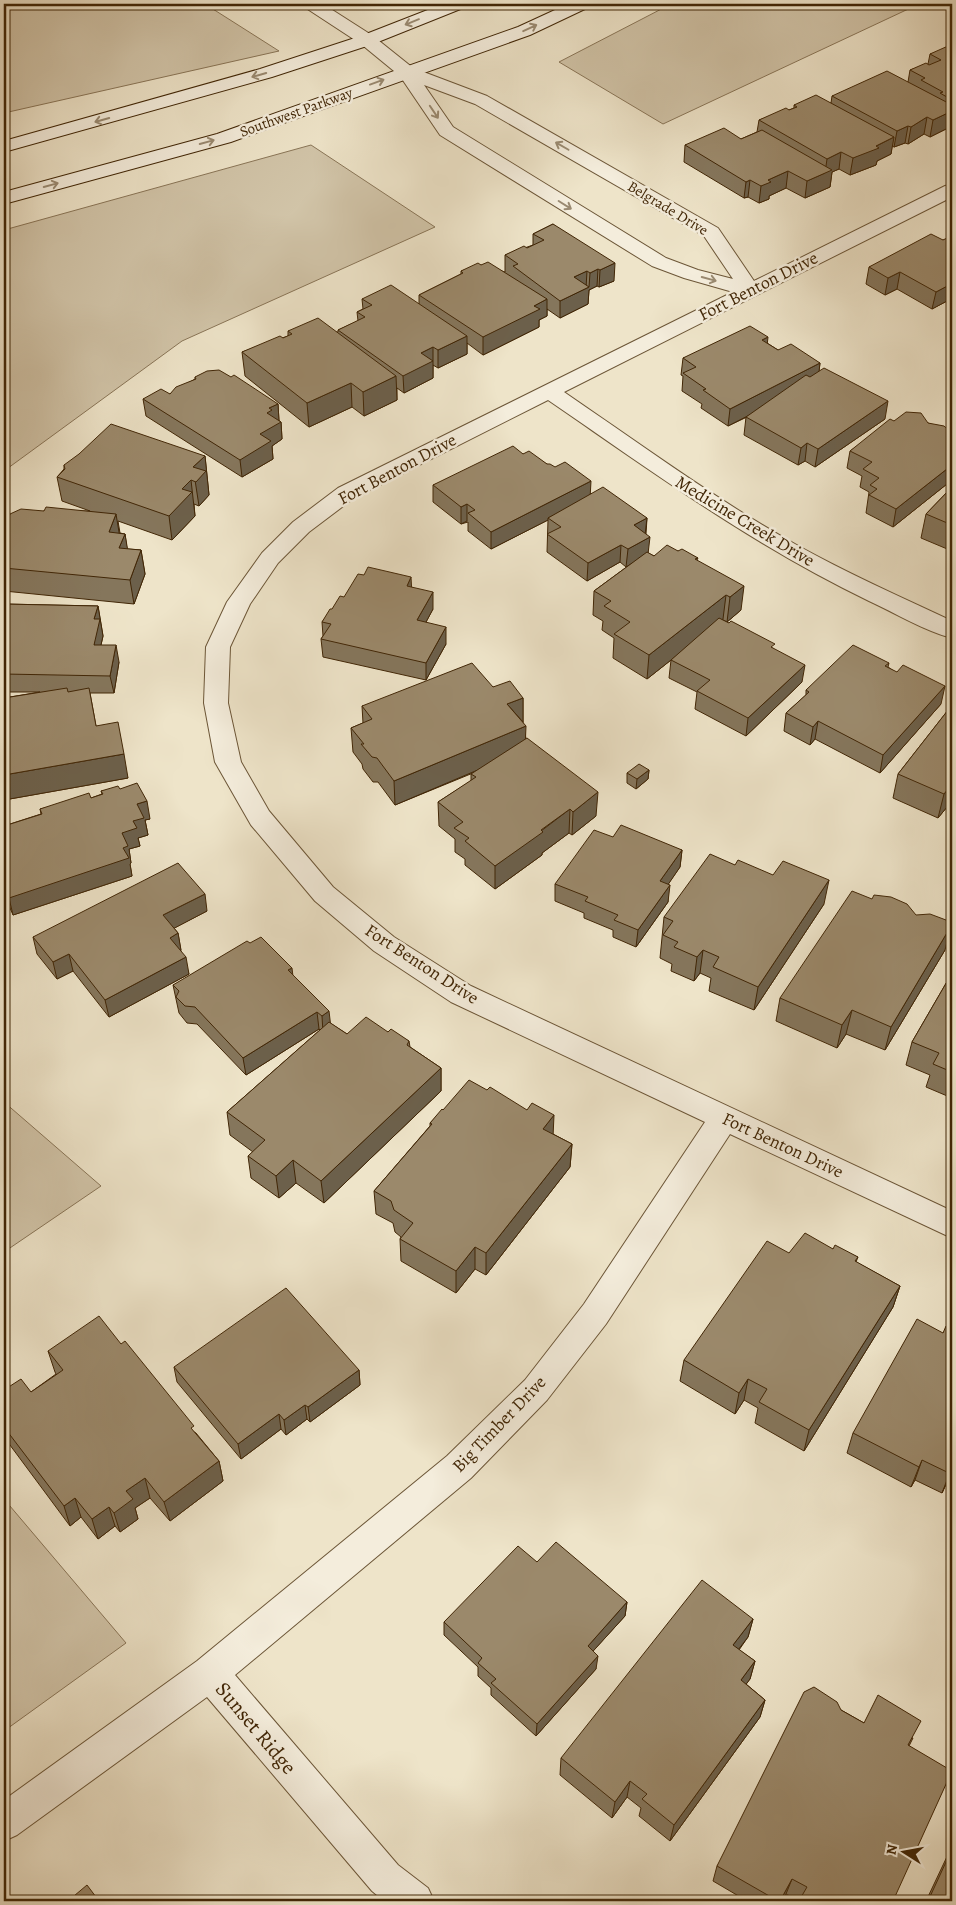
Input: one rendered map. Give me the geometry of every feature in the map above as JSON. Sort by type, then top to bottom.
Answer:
[{"type":"street","name":"Belgrade Drive","points":[[312,4],[367,40],[407,72],[446,131],[659,262],[691,274],[750,290]]},
{"type":"street","points":[[4,147],[266,73],[367,40],[457,4]]},
{"type":"street","name":"Southwest Parkway","points":[[4,198],[224,138],[524,31],[581,4]]},
{"type":"street","name":"Belgrade Drive","points":[[407,72],[482,100],[712,232],[750,290]]},
{"type":"street","name":"Fort Benton Drive","points":[[948,197],[750,290],[346,493],[301,527],[270,558],[239,602],[218,647],[216,703],[228,762],[260,818],[324,894],[384,944],[461,994],[952,1225]]},
{"type":"street","name":"Medicine Creek Drive","points":[[550,392],[670,475],[786,549],[952,630]]},
{"type":"street","name":"Big Timber Drive","points":[[210,1673],[459,1467],[536,1390],[594,1314],[725,1117]]},
{"type":"street","name":"Sunset Ridge","points":[[4,1822],[210,1673],[385,1878],[415,1901]]},
{"type":"shaded area","points":[[4,4],[205,4],[279,51],[4,113]]},
{"type":"shaded area","points":[[671,4],[919,4],[663,124],[559,62]]},
{"type":"shaded area","points":[[311,145],[435,227],[182,341],[4,471],[4,230]]},
{"type":"shaded area","points":[[4,1102],[101,1186],[4,1252]]},
{"type":"shaded area","points":[[4,1499],[126,1643],[4,1731]]},
{"type":"building","points":[[948,46],[952,49],[952,100],[940,93],[943,92],[921,80],[925,78],[910,70],[926,63],[929,65],[941,60],[930,54]]},
{"type":"building","points":[[887,71],[952,105],[952,111],[933,120],[927,117],[911,127],[908,126],[897,131],[832,96]]},
{"type":"building","points":[[816,95],[894,137],[876,146],[879,148],[853,158],[841,152],[827,159],[759,120],[786,108],[789,110],[797,107],[794,105]]},
{"type":"building","points":[[724,128],[741,139],[762,130],[832,170],[807,181],[788,171],[768,180],[771,182],[761,186],[750,180],[746,182],[685,145]]},
{"type":"building","points":[[553,224],[615,263],[600,270],[598,269],[590,273],[587,271],[574,277],[589,287],[560,301],[513,266],[518,264],[505,255],[524,246],[527,248],[544,240],[533,234]]},
{"type":"building","points":[[931,234],[943,240],[947,238],[952,241],[952,285],[936,292],[900,272],[888,278],[869,267]]},
{"type":"building","points":[[488,262],[547,299],[534,306],[540,309],[483,337],[419,295],[463,273],[461,271],[478,263],[481,265]]},
{"type":"building","points":[[391,285],[467,336],[438,350],[433,347],[421,353],[433,361],[403,376],[338,330],[365,317],[357,312],[372,305],[362,299]]},
{"type":"building","points":[[318,318],[396,376],[363,392],[351,383],[307,403],[242,352],[280,336],[283,338],[292,334],[288,331]]},
{"type":"building","points":[[750,326],[768,337],[762,340],[778,350],[791,344],[820,363],[730,409],[683,373],[696,367],[683,358]]},
{"type":"building","points":[[824,368],[888,401],[818,449],[807,443],[801,448],[746,417],[806,375],[810,377]]},
{"type":"building","points":[[219,370],[231,377],[234,375],[278,404],[269,408],[272,410],[267,413],[281,422],[260,434],[271,441],[240,460],[143,399],[161,389],[170,394],[176,387],[196,379],[195,377],[207,371]]},
{"type":"building","points":[[906,412],[921,413],[928,423],[944,426],[952,433],[952,465],[896,509],[869,495],[877,489],[870,485],[879,478],[863,469],[872,462],[850,451],[890,419],[894,421]]},
{"type":"building","points":[[111,424],[205,456],[193,467],[206,471],[196,482],[191,480],[182,489],[192,492],[169,516],[57,477],[65,469],[64,465],[79,454]]},
{"type":"building","points":[[513,446],[523,454],[529,451],[547,464],[555,467],[565,462],[591,481],[491,532],[468,513],[475,510],[467,504],[461,507],[433,485]]},
{"type":"building","points":[[603,487],[647,518],[634,525],[650,537],[628,549],[621,545],[588,563],[547,534],[561,527],[548,518]]},
{"type":"building","points":[[952,487],[952,525],[926,514]]},
{"type":"building","points":[[46,507],[116,514],[109,532],[125,534],[119,548],[141,550],[130,580],[4,568],[4,535],[10,514],[21,509],[44,511]]},
{"type":"building","points":[[667,545],[678,551],[682,549],[698,558],[695,559],[744,586],[730,597],[726,595],[649,655],[614,634],[630,622],[604,606],[611,601],[594,591],[647,552],[654,556]]},
{"type":"building","points":[[368,567],[411,577],[407,586],[433,592],[417,620],[446,627],[426,663],[321,639],[331,624],[322,622],[330,609],[332,609],[340,596],[344,597],[358,574],[364,575]]},
{"type":"building","points":[[4,604],[98,606],[94,619],[100,619],[94,645],[116,645],[110,676],[4,674]]},
{"type":"building","points":[[719,618],[729,623],[731,621],[775,644],[771,647],[805,665],[748,718],[697,691],[710,680],[671,660]]},
{"type":"building","points":[[853,645],[889,663],[885,666],[897,672],[903,665],[945,686],[883,755],[818,721],[813,727],[786,713],[809,692],[806,690]]},
{"type":"building","points":[[472,663],[493,687],[510,681],[523,698],[507,704],[526,726],[394,781],[377,758],[372,757],[361,744],[364,744],[351,728],[372,719],[362,706]]},
{"type":"building","points":[[67,688],[68,692],[89,688],[96,726],[118,722],[124,754],[4,775],[4,698]]},
{"type":"building","points":[[952,705],[952,784],[944,794],[898,774]]},
{"type":"building","points":[[527,738],[598,792],[573,812],[570,809],[541,830],[543,832],[495,866],[465,841],[469,838],[454,828],[463,822],[438,802],[476,777],[471,774]]},
{"type":"building","points":[[639,764],[649,770],[637,779],[627,773]]},
{"type":"building","points":[[137,783],[147,801],[137,804],[144,818],[133,821],[137,828],[122,833],[128,846],[123,848],[129,858],[9,898],[4,886],[4,882],[9,874],[8,869],[4,865],[4,826],[42,814],[40,809],[89,793],[91,798],[103,794],[101,791],[118,786],[120,789]]},
{"type":"building","points":[[621,825],[682,850],[660,881],[670,885],[638,930],[614,920],[618,915],[585,901],[588,897],[555,884],[594,830],[613,837]]},
{"type":"building","points":[[710,854],[735,865],[738,860],[773,875],[783,861],[829,880],[758,987],[713,967],[719,957],[703,950],[697,957],[674,947],[678,942],[663,935],[673,921],[664,917]]},
{"type":"building","points":[[178,863],[205,894],[163,915],[178,933],[170,938],[186,957],[105,1000],[69,954],[53,962],[33,937]]},
{"type":"building","points":[[852,891],[872,899],[874,895],[891,897],[907,904],[916,915],[930,914],[946,920],[951,926],[891,1027],[852,1010],[842,1025],[780,998]]},
{"type":"building","points":[[261,937],[292,968],[288,970],[329,1011],[322,1016],[317,1012],[243,1058],[195,1007],[185,1006],[176,997],[179,991],[173,985],[247,941],[250,943]]},
{"type":"building","points":[[952,973],[952,1072],[933,1064],[939,1053],[912,1042]]},
{"type":"building","points":[[366,1017],[388,1032],[391,1029],[409,1041],[407,1045],[441,1068],[321,1181],[293,1160],[276,1176],[248,1156],[265,1140],[227,1112],[329,1022],[347,1034]]},
{"type":"building","points":[[469,1080],[487,1090],[490,1087],[527,1110],[532,1103],[554,1115],[543,1129],[572,1144],[486,1253],[475,1247],[456,1271],[400,1239],[413,1223],[394,1210],[391,1201],[374,1191],[432,1124],[430,1123]]},
{"type":"building","points":[[805,1233],[833,1249],[835,1245],[858,1257],[855,1261],[900,1286],[809,1430],[759,1402],[767,1389],[748,1379],[739,1393],[684,1360],[767,1241],[789,1253]]},
{"type":"building","points":[[286,1288],[359,1370],[308,1407],[305,1405],[284,1420],[279,1414],[238,1444],[174,1367]]},
{"type":"building","points":[[99,1316],[121,1344],[125,1341],[194,1426],[191,1428],[219,1461],[164,1502],[145,1478],[126,1491],[133,1499],[114,1513],[109,1507],[92,1519],[75,1498],[64,1506],[4,1427],[4,1390],[21,1379],[31,1392],[63,1370],[48,1351]]},
{"type":"building","points":[[917,1319],[943,1333],[946,1326],[952,1330],[952,1467],[949,1473],[922,1460],[919,1467],[853,1433]]},
{"type":"building","points":[[556,1542],[627,1602],[588,1646],[598,1656],[537,1724],[491,1683],[496,1679],[478,1663],[482,1658],[444,1622],[518,1546],[537,1562]]},
{"type":"building","points":[[702,1580],[753,1619],[733,1645],[755,1661],[741,1680],[765,1700],[674,1825],[642,1799],[647,1794],[630,1781],[615,1802],[561,1758]]},
{"type":"building","points":[[814,1687],[837,1702],[841,1710],[864,1723],[878,1695],[921,1721],[908,1745],[952,1771],[893,1901],[804,1901],[800,1899],[807,1887],[792,1879],[780,1901],[778,1901],[717,1866],[804,1692]]},
{"type":"building","points":[[952,1849],[952,1901],[928,1901]]},
{"type":"building","points":[[87,1885],[99,1901],[68,1901]]}]
